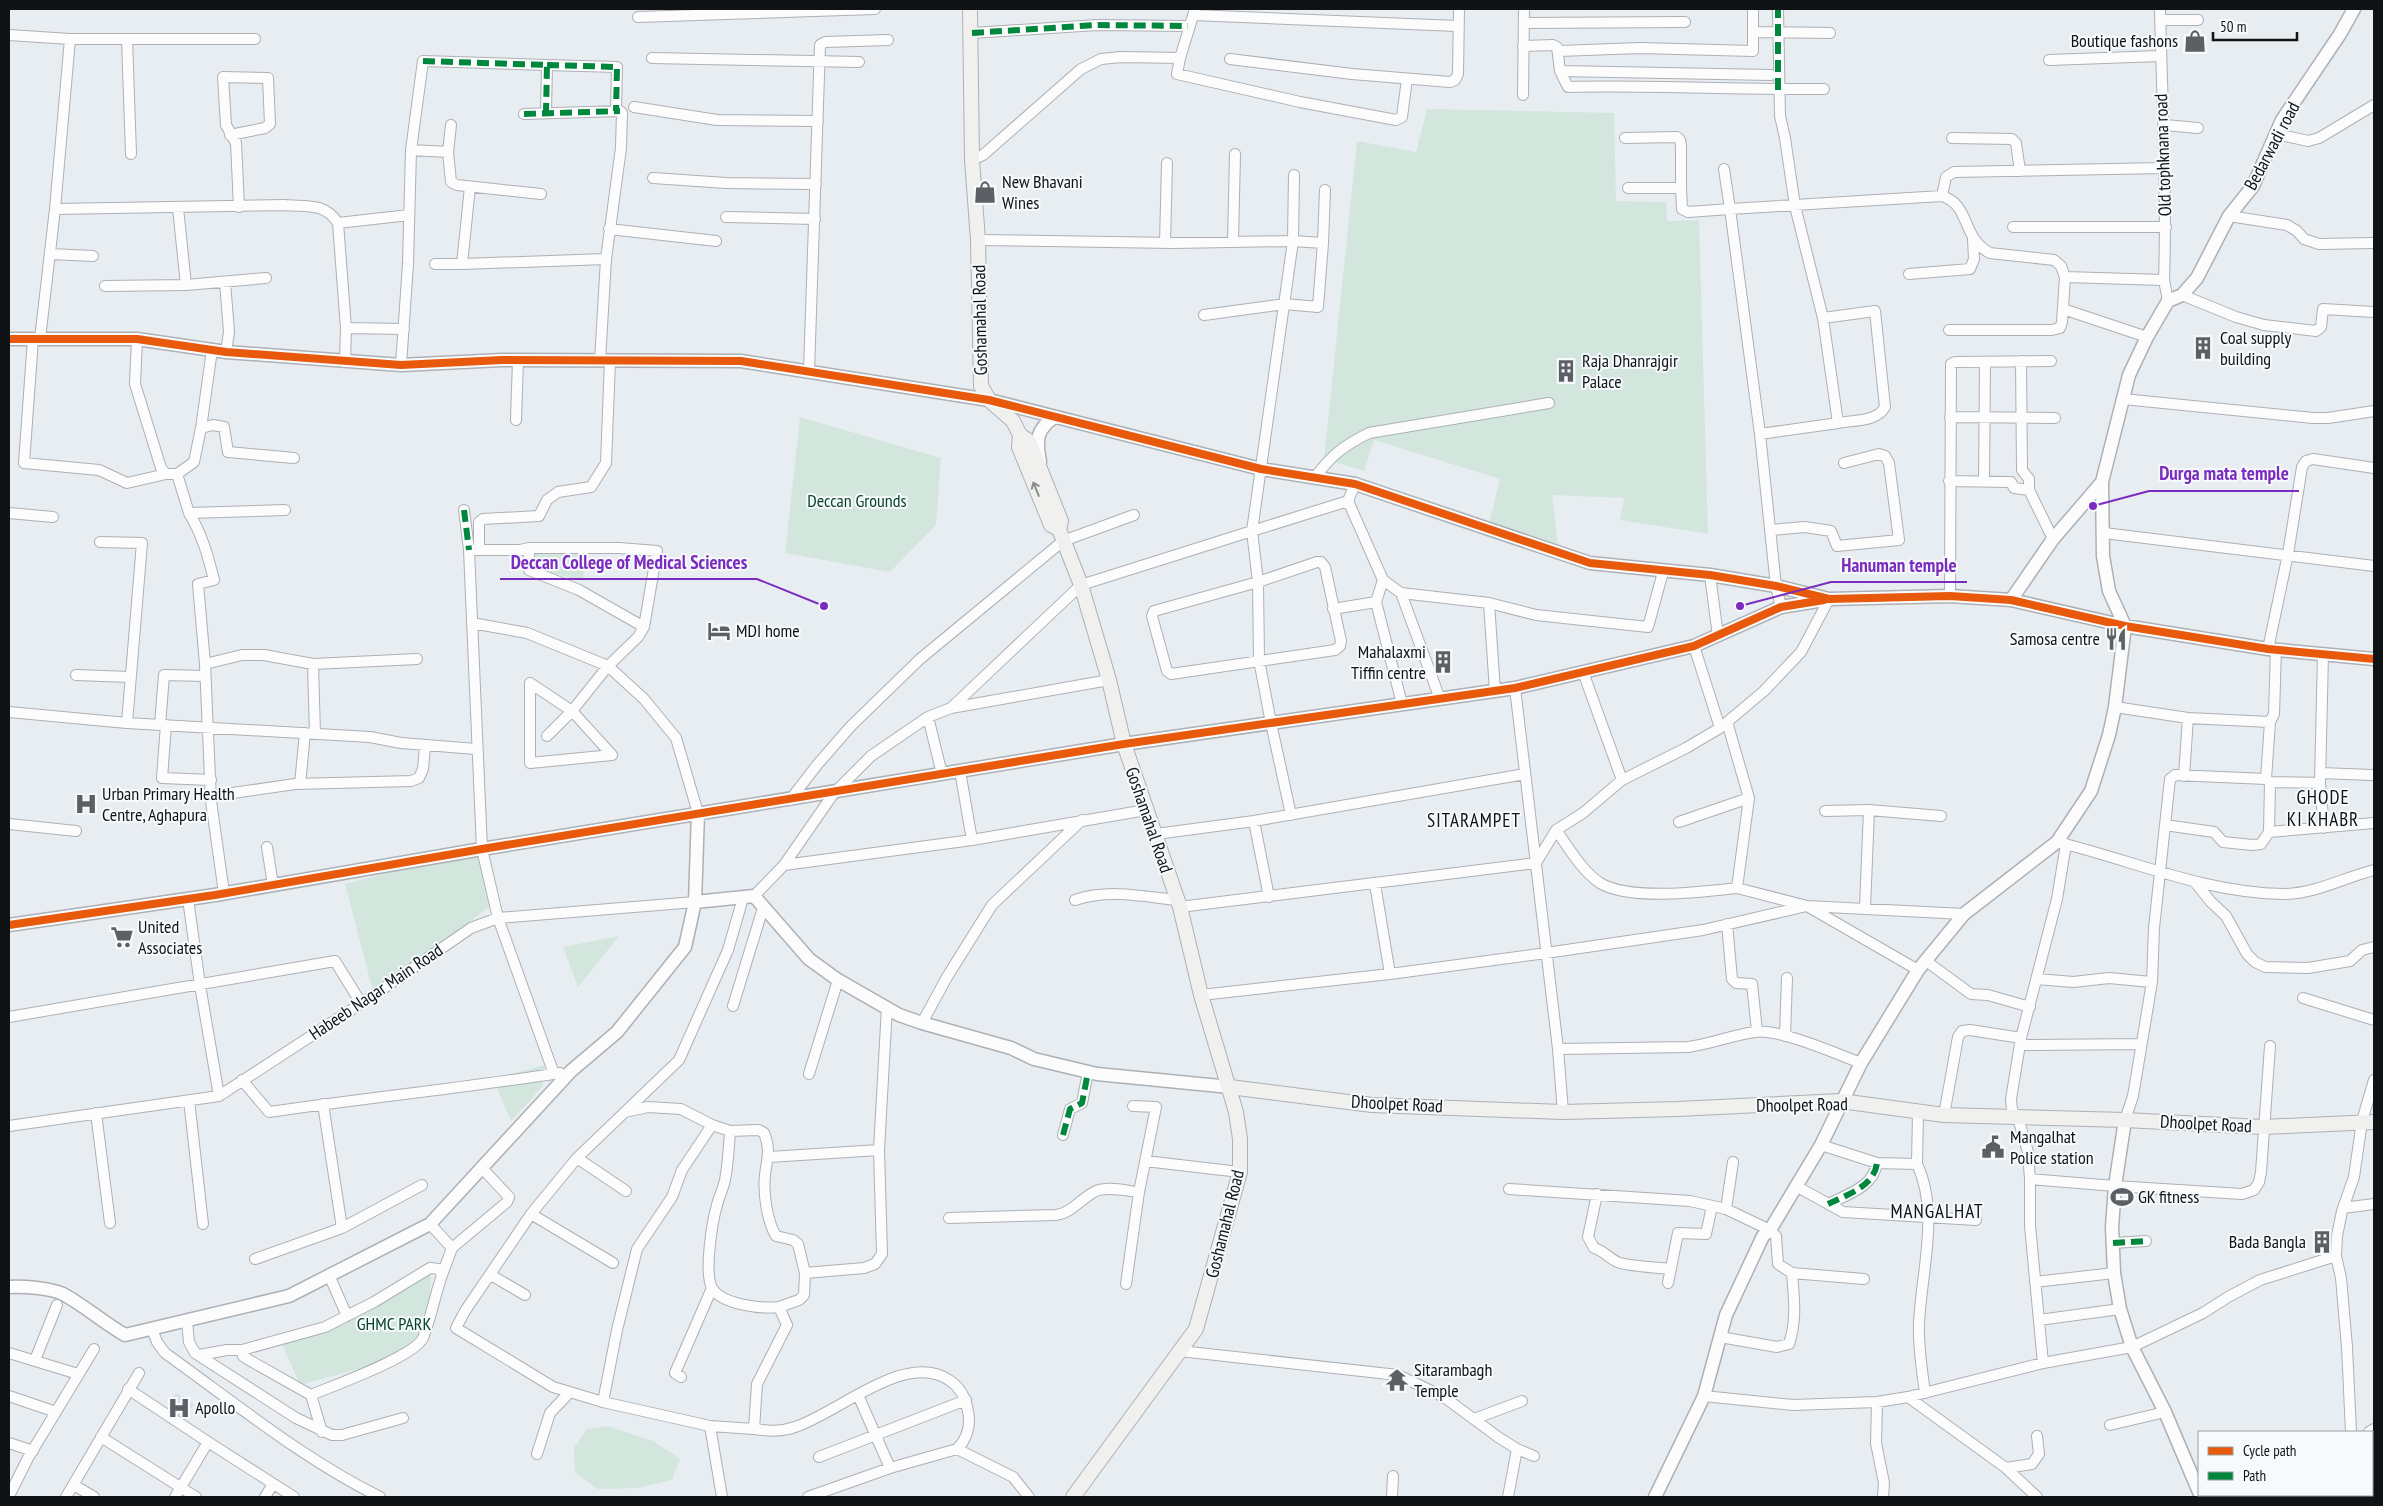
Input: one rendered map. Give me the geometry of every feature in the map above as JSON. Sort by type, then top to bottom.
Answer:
[{"type":"main road","name":"Goshamahal Road","points":[[970,9],[972,33],[972,160],[978,240],[981,386],[989,400],[1013,421],[1020,435],[1018,447],[1051,525],[1061,535],[1081,585],[1109,680],[1124,744],[1178,903],[1201,995],[1230,1087],[1240,1138],[1240,1172],[1196,1329],[1073,1497]]},
{"type":"main road","points":[[1020,435],[1028,442],[1061,521],[1061,535]]},
{"type":"main road","name":"Dhoolpet Road","points":[[1230,1087],[1372,1105],[1563,1112],[1678,1109],[1841,1101],[1944,1116],[2125,1120],[2262,1127],[2368,1122]]},
{"type":"street","points":[[638,17],[797,10],[875,9]]},
{"type":"street","points":[[1230,59],[1450,82],[1455,80],[1458,74],[1458,9]]},
{"type":"street","points":[[1523,95],[1524,9]]},
{"type":"street","points":[[1559,52],[1640,48],[1753,51],[1753,9]]},
{"type":"street","points":[[1778,9],[1778,90],[1780,116],[1796,206],[1822,318],[1838,423]]},
{"type":"street","name":"Old tophknana road","points":[[2160,9],[2160,56],[2165,125],[2166,227],[2164,280],[2168,301]]},
{"type":"street","name":"Bedarwadi road","points":[[2168,301],[2182,295],[2196,278],[2230,216],[2253,186],[2282,120],[2340,34],[2354,9]]},
{"type":"street","points":[[1407,79],[1402,117],[1396,120],[1300,102],[1176,74],[1188,26],[1194,12],[1457,26]]},
{"type":"street","points":[[2160,20],[2198,20]]},
{"type":"street","points":[[1524,23],[1685,22]]},
{"type":"street","points":[[972,33],[1097,25],[1188,26]]},
{"type":"street","points":[[1753,32],[1830,33]]},
{"type":"street","points":[[9,35],[70,39],[255,39]]},
{"type":"street","points":[[70,39],[55,209],[50,254],[36,339],[24,463],[98,470],[127,483],[171,474],[194,462],[201,428],[212,350]]},
{"type":"street","points":[[127,39],[131,154]]},
{"type":"street","points":[[809,371],[822,43],[888,40]]},
{"type":"street","points":[[1523,46],[1553,45],[1557,47],[1560,71],[1568,87],[1675,86],[1778,90],[1824,89]]},
{"type":"street","points":[[2048,60],[2160,56]]},
{"type":"street","points":[[972,160],[983,155],[1080,69],[1101,60],[1121,57],[1180,58]]},
{"type":"street","points":[[652,58],[859,62]]},
{"type":"street","points":[[401,365],[411,150],[423,61],[617,67],[616,111]]},
{"type":"street","points":[[546,112],[547,65]]},
{"type":"street","points":[[1560,71],[1771,75]]},
{"type":"street","points":[[230,135],[265,128],[270,124],[268,78],[223,77],[224,117],[230,135],[236,143],[239,207]]},
{"type":"street","points":[[2276,134],[2308,141],[2319,138],[2374,105]]},
{"type":"street","points":[[634,107],[717,120],[818,122]]},
{"type":"street","points":[[524,114],[616,111],[622,113],[621,148],[606,259],[606,463],[591,487],[558,492],[547,500],[539,516],[483,519],[479,522],[474,550],[472,623],[476,749],[482,849],[498,918],[554,1074]]},
{"type":"street","points":[[451,125],[448,152],[451,182],[470,187],[541,194]]},
{"type":"street","points":[[2165,125],[2198,128]]},
{"type":"street","points":[[1625,138],[1677,137],[1682,146],[1682,209],[1688,212],[1942,196],[1956,203],[1963,214],[1973,239],[1974,258],[1970,269],[1909,274]]},
{"type":"street","points":[[1952,138],[2012,138],[2016,143],[2020,171]]},
{"type":"street","points":[[411,150],[448,152]]},
{"type":"street","points":[[1233,242],[1235,154]]},
{"type":"street","points":[[1165,243],[1167,163]]},
{"type":"street","points":[[1942,196],[1946,177],[1950,173],[2164,168]]},
{"type":"street","points":[[1724,170],[1760,434],[1776,586],[1781,607]]},
{"type":"street","points":[[1291,815],[1270,723],[1259,660],[1258,582],[1252,531],[1293,241],[1294,175]]},
{"type":"street","points":[[653,178],[726,183],[816,184]]},
{"type":"street","points":[[462,264],[470,187]]},
{"type":"street","points":[[1628,188],[1681,188]]},
{"type":"street","points":[[1204,315],[1285,304],[1318,307],[1325,190]]},
{"type":"street","points":[[55,209],[284,205],[318,208],[330,212],[338,223],[346,328],[345,362]]},
{"type":"street","points":[[178,208],[186,285]]},
{"type":"street","points":[[338,223],[409,215]]},
{"type":"street","points":[[2230,216],[2287,225],[2297,231],[2304,239],[2319,244],[2372,243]]},
{"type":"street","points":[[726,217],[815,219]]},
{"type":"street","points":[[2013,227],[2166,227]]},
{"type":"street","points":[[609,229],[716,241]]},
{"type":"street","points":[[1949,330],[2052,330],[2060,328],[2065,277],[2061,266],[2054,260],[1990,253],[1973,239]]},
{"type":"street","points":[[978,240],[1165,243],[1293,241],[1323,243]]},
{"type":"street","points":[[50,254],[93,256]]},
{"type":"street","points":[[435,264],[606,259]]},
{"type":"street","points":[[2065,277],[2164,280]]},
{"type":"street","points":[[105,286],[186,285],[266,278]]},
{"type":"street","points":[[225,282],[229,332],[226,352]]},
{"type":"street","points":[[2182,295],[2236,318],[2264,325],[2316,331],[2321,327],[2323,309],[2374,312]]},
{"type":"street","points":[[2043,1363],[2030,1226],[2028,1152],[2018,1118],[2012,1110],[2011,1099],[2021,1041],[2057,899],[2062,843],[2091,791],[2109,735],[2115,708],[2125,626],[2109,591],[2103,556],[2102,482],[2129,375],[2168,301]]},
{"type":"street","points":[[2063,309],[2148,337]]},
{"type":"street","points":[[1760,434],[1875,417],[1881,414],[1885,407],[1875,311],[1822,318]]},
{"type":"street","points":[[346,328],[404,329]]},
{"type":"street","points":[[9,339],[137,339],[226,352],[401,365],[518,360],[741,361],[989,400],[1261,469],[1355,484],[1590,562],[1663,572],[1710,575],[1776,586],[1829,599]]},
{"type":"street","points":[[137,339],[135,384],[161,468],[171,474],[204,544],[214,580],[198,584],[206,676],[207,727],[212,796],[224,893]]},
{"type":"street","points":[[516,420],[518,360]]},
{"type":"street","points":[[1950,596],[1951,364],[1955,362],[2051,361]]},
{"type":"street","points":[[1984,481],[1985,362]]},
{"type":"street","points":[[2021,362],[2022,470],[2028,480],[2029,490],[2053,539]]},
{"type":"street","points":[[2123,398],[2313,418],[2328,418],[2374,411]]},
{"type":"street","points":[[1315,478],[1332,455],[1369,433],[1549,403]]},
{"type":"street","points":[[1041,473],[1038,453],[1040,431],[1043,425],[1055,417]]},
{"type":"street","points":[[1950,417],[2055,418]]},
{"type":"street","points":[[201,428],[213,425],[224,427],[228,452],[294,458]]},
{"type":"street","points":[[1771,530],[1806,527],[1831,531],[1837,546],[1898,540],[1889,463],[1885,456],[1879,454],[1844,463]]},
{"type":"street","points":[[2165,825],[2214,832],[2223,842],[2252,845],[2260,844],[2269,832],[2270,722],[2274,714],[2272,649],[2302,467],[2306,461],[2313,459],[2374,468]]},
{"type":"street","points":[[1949,481],[2011,482],[2014,488],[2029,490]]},
{"type":"street","points":[[2011,600],[2053,539],[2102,482]]},
{"type":"street","points":[[1355,484],[1348,501],[1383,580],[1401,593],[1489,603],[1536,615],[1648,627],[1663,572]]},
{"type":"street","points":[[951,708],[1081,585],[1348,501]]},
{"type":"street","points":[[189,513],[285,510]]},
{"type":"street","points":[[464,510],[474,550]]},
{"type":"street","points":[[9,513],[53,517]]},
{"type":"street","points":[[790,800],[817,765],[876,700],[1061,535],[1134,515]]},
{"type":"street","points":[[2104,533],[2374,566]]},
{"type":"street","points":[[100,542],[142,543],[127,723]]},
{"type":"street","points":[[529,548],[529,570],[579,590],[644,627]]},
{"type":"street","points":[[474,550],[619,548],[657,551],[644,627],[638,637],[608,666],[572,710],[547,736]]},
{"type":"street","points":[[1321,562],[1325,567],[1341,641],[1340,646],[1335,650],[1171,674],[1167,671],[1152,616],[1154,611],[1159,608],[1258,582],[1321,562]]},
{"type":"street","points":[[1710,575],[1718,636]]},
{"type":"street","points":[[1383,580],[1376,602],[1402,704]]},
{"type":"street","points":[[1401,593],[1440,699]]},
{"type":"street","points":[[9,925],[188,899],[698,813],[834,793],[1124,744],[1515,688],[1694,646],[1781,607],[1829,599],[1950,596],[2011,600],[2125,626],[2272,649],[2374,659]]},
{"type":"street","points":[[1536,863],[1556,830],[1583,813],[1622,780],[1686,748],[1724,725],[1764,692],[1801,652],[1829,599]]},
{"type":"street","points":[[1334,609],[1376,602]]},
{"type":"street","points":[[1489,603],[1495,691]]},
{"type":"street","points":[[9,1287],[22,1286],[62,1294],[108,1326],[125,1335],[289,1296],[430,1224],[571,1071],[617,1032],[685,947],[695,902],[698,813],[676,738],[644,699],[608,666],[527,633],[472,623]]},
{"type":"street","points":[[1694,646],[1749,798],[1736,888]]},
{"type":"street","points":[[2323,654],[2320,778],[2324,828]]},
{"type":"street","points":[[205,664],[242,655],[264,655],[313,664],[416,659]]},
{"type":"street","points":[[300,784],[310,734],[313,664]]},
{"type":"street","points":[[1582,672],[1622,780]]},
{"type":"street","points":[[76,675],[130,677]]},
{"type":"street","points":[[206,676],[164,675],[162,778],[211,780]]},
{"type":"street","points":[[808,1497],[890,1468],[957,1449],[963,1443],[970,1422],[966,1400],[953,1383],[940,1374],[912,1372],[858,1395],[797,1427],[778,1432],[710,1426],[603,1402],[553,1387],[456,1328],[465,1311],[531,1214],[577,1158],[679,1060],[728,950],[748,897],[784,865],[834,793],[871,756],[928,716],[951,708],[1109,680]]},
{"type":"street","points":[[530,683],[572,710],[612,755],[530,763],[530,683]]},
{"type":"street","points":[[1515,688],[1558,1049],[1563,1112]]},
{"type":"street","points":[[2115,708],[2188,718],[2270,722]]},
{"type":"street","points":[[9,712],[127,723],[370,738],[425,746],[476,749]]},
{"type":"street","points":[[928,716],[942,774]]},
{"type":"street","points":[[2184,776],[2188,718]]},
{"type":"street","points":[[212,796],[300,784],[411,781],[419,778],[423,769],[425,746]]},
{"type":"street","points":[[960,771],[972,840]]},
{"type":"street","points":[[1156,834],[1291,815],[1525,774]]},
{"type":"street","points":[[2198,1490],[2165,1412],[2132,1347],[2120,1309],[2114,1274],[2115,1186],[2125,1120],[2133,1096],[2151,982],[2159,870],[2170,779],[2175,775],[2268,780],[2372,775]]},
{"type":"street","points":[[1679,822],[1749,798]]},
{"type":"street","points":[[784,865],[972,840],[1146,810]]},
{"type":"street","points":[[1865,908],[1869,810]]},
{"type":"street","points":[[1825,811],[1869,810],[1941,816]]},
{"type":"street","points":[[922,1023],[947,977],[992,906],[1082,820]]},
{"type":"street","points":[[1254,821],[1269,897]]},
{"type":"street","points":[[2269,832],[2374,823]]},
{"type":"street","points":[[9,824],[76,831]]},
{"type":"street","points":[[1556,830],[1583,868],[1601,883],[1624,891],[1693,894],[1736,888],[1807,906],[1964,914]]},
{"type":"street","points":[[2062,843],[2194,881],[2242,890],[2283,894],[2316,890],[2350,876],[2374,870]]},
{"type":"street","points":[[1655,1497],[1704,1396],[1726,1315],[1764,1236],[1770,1230],[1821,1145],[1841,1101],[1862,1063],[1922,965],[1964,914],[2062,843]]},
{"type":"street","points":[[267,847],[273,885]]},
{"type":"street","points":[[1075,900],[1092,894],[1123,894],[1178,903],[1269,897],[1536,863]]},
{"type":"street","points":[[2194,881],[2211,902],[2226,916],[2247,954],[2255,962],[2265,967],[2308,968],[2342,962],[2354,959],[2362,950],[2374,947]]},
{"type":"street","points":[[1375,884],[1390,974]]},
{"type":"street","points":[[748,897],[763,908],[809,959],[838,980],[887,1007],[922,1023],[1011,1048],[1034,1059],[1088,1072],[1230,1087]]},
{"type":"street","name":"Habeeb Nagar Main Road","points":[[9,1126],[219,1096],[362,1003],[471,928],[498,918],[748,897]]},
{"type":"street","points":[[188,899],[200,985],[219,1096]]},
{"type":"street","points":[[1201,995],[1390,974],[1546,953],[1727,924],[1807,906],[1922,965],[1971,994],[1994,996],[2030,1007]]},
{"type":"street","points":[[733,1006],[763,908]]},
{"type":"street","points":[[1727,924],[1732,979],[1736,983],[1752,984],[1757,1031]]},
{"type":"street","points":[[9,1016],[200,985],[335,960],[362,1003]]},
{"type":"street","points":[[1785,1036],[1787,978]]},
{"type":"street","points":[[2037,979],[2073,982],[2109,978],[2151,982]]},
{"type":"street","points":[[809,1074],[838,980]]},
{"type":"street","points":[[2303,998],[2374,1020]]},
{"type":"street","points":[[805,1273],[864,1268],[875,1264],[882,1254],[879,1150],[887,1007]]},
{"type":"street","points":[[1944,1116],[1958,1037],[1962,1031],[1970,1030],[2021,1041],[2141,1044]]},
{"type":"street","points":[[1558,1049],[1688,1047],[1709,1044],[1757,1031],[1785,1036],[1862,1063]]},
{"type":"street","points":[[2030,1178],[2115,1186],[2242,1194],[2254,1190],[2259,1182],[2261,1172],[2262,1127],[2270,1046]]},
{"type":"street","points":[[242,1080],[269,1112],[485,1085],[571,1071]]},
{"type":"street","points":[[1064,1135],[1070,1109],[1082,1103],[1088,1072]]},
{"type":"street","points":[[2351,1431],[2347,1347],[2341,1278],[2336,1256],[2337,1236],[2343,1208],[2354,1177],[2368,1122],[2374,1080]]},
{"type":"street","points":[[189,1100],[203,1224]]},
{"type":"street","points":[[323,1104],[342,1228]]},
{"type":"street","points":[[1126,1284],[1139,1192],[1156,1107],[1133,1106]]},
{"type":"street","points":[[623,1113],[648,1107],[680,1109],[712,1125],[730,1131],[759,1130],[764,1133],[770,1156],[765,1175],[771,1228],[776,1236],[793,1240],[798,1244],[805,1273],[804,1295],[798,1300],[779,1307],[762,1309],[743,1305],[718,1295],[712,1288],[709,1274],[711,1239],[716,1207],[725,1182],[730,1131]]},
{"type":"street","points":[[1918,1112],[1917,1164],[1922,1175],[1928,1217],[1918,1326],[1925,1393]]},
{"type":"street","points":[[96,1113],[110,1222]]},
{"type":"street","points":[[603,1402],[617,1330],[637,1249],[672,1196],[682,1170],[712,1125]]},
{"type":"street","points":[[1821,1145],[1877,1163],[1917,1164]]},
{"type":"street","points":[[770,1156],[879,1150]]},
{"type":"street","points":[[577,1158],[626,1191]]},
{"type":"street","points":[[1145,1160],[1240,1172]]},
{"type":"street","points":[[1726,1209],[1733,1162]]},
{"type":"street","points":[[1828,1204],[1860,1189],[1872,1175],[1877,1163]]},
{"type":"street","points":[[311,1395],[366,1373],[414,1348],[423,1338],[452,1248],[507,1202],[509,1198],[482,1167]]},
{"type":"street","points":[[255,1259],[342,1228],[422,1185]]},
{"type":"street","points":[[1796,1186],[1843,1212],[1976,1220]]},
{"type":"street","points":[[949,1218],[1056,1216],[1064,1214],[1097,1191],[1108,1189],[1139,1192]]},
{"type":"street","points":[[1509,1189],[1690,1201],[1726,1209],[1770,1230],[1776,1236],[1778,1264],[1792,1273],[1864,1279]]},
{"type":"street","points":[[1597,1194],[1588,1237],[1594,1248],[1621,1263],[1671,1269]]},
{"type":"street","points":[[2343,1208],[2374,1204]]},
{"type":"street","points":[[1668,1283],[1678,1234],[1706,1234],[1712,1206]]},
{"type":"street","points":[[531,1214],[613,1263]]},
{"type":"street","points":[[430,1224],[452,1248]]},
{"type":"street","points":[[2113,1243],[2146,1241]]},
{"type":"street","points":[[1704,1396],[1792,1405],[1877,1402],[1908,1397],[2043,1363],[2132,1347],[2202,1313],[2228,1296],[2260,1280],[2336,1256]]},
{"type":"street","points":[[200,1355],[227,1350],[242,1350],[310,1332],[347,1316],[432,1267],[439,1270],[442,1275]]},
{"type":"street","points":[[1720,1337],[1777,1347],[1789,1344],[1796,1313],[1792,1273]]},
{"type":"street","points":[[2035,1282],[2114,1274]]},
{"type":"street","points":[[329,1275],[347,1316]]},
{"type":"street","points":[[491,1275],[525,1295]]},
{"type":"street","points":[[681,1377],[675,1374],[712,1288]]},
{"type":"street","points":[[35,1360],[57,1304]]},
{"type":"street","points":[[754,1429],[756,1384],[787,1325],[779,1307]]},
{"type":"street","points":[[2038,1320],[2120,1309]]},
{"type":"street","points":[[186,1321],[189,1342],[195,1353],[296,1418],[322,1432],[342,1435],[403,1418]]},
{"type":"street","points":[[152,1329],[157,1342],[165,1353],[302,1452],[355,1485],[380,1497]]},
{"type":"street","points":[[10,1492],[94,1349]]},
{"type":"street","points":[[242,1350],[243,1356],[249,1360],[311,1395],[322,1432]]},
{"type":"street","points":[[1180,1351],[1398,1375],[1444,1396],[1517,1449],[1534,1456]]},
{"type":"street","points":[[9,1353],[78,1374]]},
{"type":"street","points":[[66,1497],[139,1373]]},
{"type":"street","points":[[128,1389],[294,1497]]},
{"type":"street","points":[[537,1454],[550,1413],[569,1393]]},
{"type":"street","points":[[858,1395],[890,1468]]},
{"type":"street","points":[[9,1396],[56,1412]]},
{"type":"street","points":[[1908,1397],[2006,1468],[2037,1497]]},
{"type":"street","points":[[819,1457],[966,1400]]},
{"type":"street","points":[[1474,1419],[1522,1401]]},
{"type":"street","points":[[1877,1402],[1876,1443],[1884,1483],[1883,1497]]},
{"type":"street","points":[[2110,1425],[2165,1412]]},
{"type":"street","points":[[710,1426],[722,1497]]},
{"type":"street","points":[[2006,1468],[2032,1464],[2039,1454],[2037,1436]]},
{"type":"street","points":[[101,1438],[196,1497]]},
{"type":"street","points":[[175,1497],[208,1442]]},
{"type":"street","points":[[9,1443],[33,1451]]},
{"type":"street","points":[[957,1449],[983,1465],[1013,1477],[1029,1497]]},
{"type":"street","points":[[1508,1497],[1517,1449]]},
{"type":"street","points":[[1392,1476],[1392,1497]]},
{"type":"street","points":[[265,1497],[273,1484]]},
{"type":"street","points":[[74,1485],[94,1497]]},
{"type":"shaded area","name":"Apollo","points":[[176,1393],[194,1404],[182,1423],[165,1411]]},
{"type":"green space","points":[[1427,109],[1614,113],[1616,201],[1666,202],[1667,221],[1699,220],[1708,534],[1620,520],[1624,498],[1552,495],[1558,544],[1489,524],[1500,479],[1374,440],[1364,471],[1324,459],[1357,141],[1416,152]]},
{"type":"green space","name":"Deccan Grounds","points":[[800,417],[941,458],[936,525],[890,572],[785,553]]},
{"type":"green space","points":[[533,548],[589,549],[582,581],[535,568]]},
{"type":"green space","points":[[482,849],[489,907],[374,995],[345,884]]},
{"type":"green space","points":[[619,936],[578,987],[563,947]]},
{"type":"green space","points":[[545,1065],[542,1087],[511,1121],[493,1079]]},
{"type":"green space","name":"GHMC PARK","points":[[431,1269],[430,1306],[417,1342],[369,1366],[300,1385],[282,1344]]},
{"type":"green space","points":[[608,1426],[653,1441],[680,1459],[672,1480],[638,1488],[598,1489],[575,1473],[574,1448],[587,1429]]},
{"type":"marked path","points":[[1778,9],[1778,90]]},
{"type":"marked path","points":[[972,33],[1097,25],[1188,26]]},
{"type":"marked path","points":[[423,61],[547,65],[546,112]]},
{"type":"marked path","points":[[547,65],[617,67],[616,111]]},
{"type":"marked path","points":[[524,114],[620,111]]},
{"type":"marked path","points":[[464,510],[469,550]]},
{"type":"marked path","points":[[1063,1135],[1070,1109],[1082,1103],[1088,1072]]},
{"type":"marked path","points":[[1828,1204],[1865,1184],[1871,1178],[1877,1163]]},
{"type":"marked path","points":[[2113,1243],[2146,1241]]},
{"type":"cycle path","points":[[9,339],[137,339],[226,352],[401,365],[502,360],[741,361],[989,400],[1261,469],[1355,484],[1590,563],[1710,575],[1776,586],[1829,599],[1950,596],[2011,600],[2125,626],[2268,649],[2374,659]]},
{"type":"cycle path","points":[[9,925],[215,895],[482,849],[1124,744],[1515,688],[1694,646],[1781,607],[1824,600]]},
{"type":"place","name":"Boutique fashons","points":[[2195,41]]},
{"type":"place","name":"New Bhavani Wines","points":[[985,192]]},
{"type":"place","name":"Coal supply building","points":[[2203,348]]},
{"type":"place","name":"Raja Dhanrajgir Palace","points":[[1566,371]]},
{"type":"place","name":"Durga mata temple","points":[[2093,506]]},
{"type":"place","name":"Deccan College of Medical Sciences","points":[[824,606]]},
{"type":"place","name":"Hanuman temple","points":[[1740,606]]},
{"type":"place","name":"MDI home","points":[[719,631]]},
{"type":"place","name":"Samosa centre","points":[[2116,639]]},
{"type":"place","name":"Mahalaxmi Tiffin centre","points":[[1443,662]]},
{"type":"place","name":"Urban Primary Health Centre, Aghapura","points":[[86,804]]},
{"type":"place","name":"United Associates","points":[[122,937]]},
{"type":"place","name":"Mangalhat Police station","points":[[1993,1147]]},
{"type":"place","name":"GK fitness","points":[[2122,1197]]},
{"type":"place","name":"Bada Bangla","points":[[2322,1242]]},
{"type":"place","name":"Sitarambagh Temple","points":[[1397,1380]]},
{"type":"place","name":"Apollo","points":[[179,1408]]},
{"type":"district","name":"GHODE KI KHABR","points":[[2323,808]]},
{"type":"district","name":"SITARAMPET","points":[[1474,820]]},
{"type":"district","name":"MANGALHAT","points":[[1937,1211]]}]
